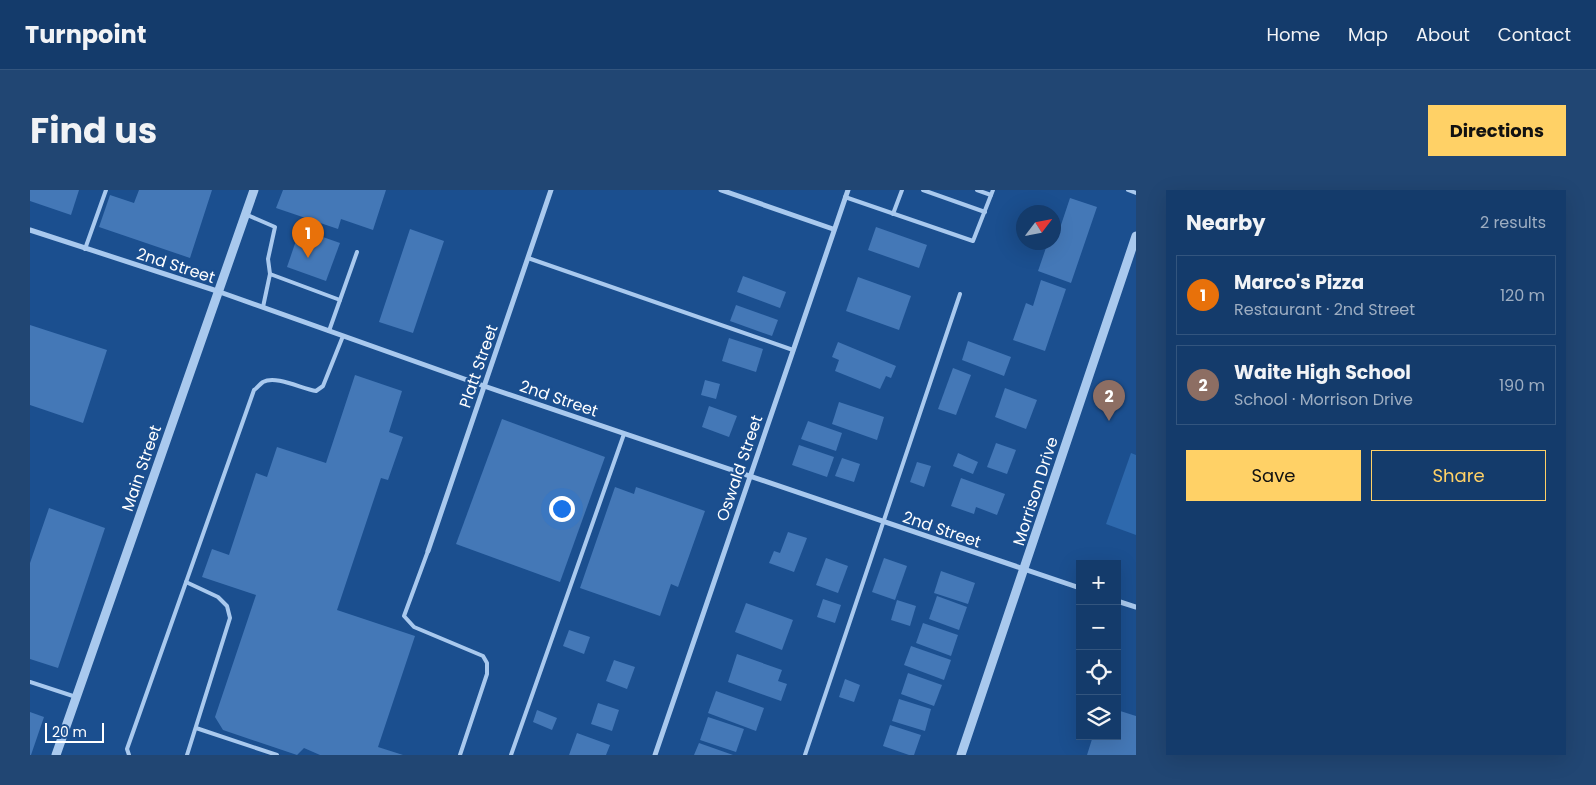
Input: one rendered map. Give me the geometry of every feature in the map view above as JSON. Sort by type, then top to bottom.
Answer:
[{"type":"street","name":"Main Street","points":[[56,755],[217,291],[254,190]]},
{"type":"street","name":"Platt Street","points":[[428,550],[551,190]]},
{"type":"street","points":[[721,190],[833,230]]},
{"type":"street","name":"Oswald Street","points":[[655,755],[848,190]]},
{"type":"street","name":"2nd Street","points":[[30,230],[217,291],[484,386],[1076,587]]},
{"type":"street","name":"Morrison Drive","points":[[961,755],[1136,236]]},
{"type":"street","points":[[1121,602],[1136,607]]},
{"type":"lane","points":[[85,249],[106,190]]},
{"type":"lane","points":[[893,214],[902,190]]},
{"type":"lane","points":[[924,190],[984,212]]},
{"type":"lane","points":[[977,190],[991,195]]},
{"type":"lane","points":[[845,197],[973,241],[993,190]]},
{"type":"lane","points":[[1128,190],[1136,193]]},
{"type":"lane","points":[[245,214],[275,227],[268,258],[270,274],[263,308]]},
{"type":"lane","points":[[329,331],[357,252]]},
{"type":"lane","points":[[528,258],[793,350]]},
{"type":"lane","points":[[270,274],[340,300]]},
{"type":"lane","points":[[804,755],[960,294]]},
{"type":"lane","points":[[129,755],[127,749],[254,390],[264,381],[276,380],[305,390],[316,391],[322,386],[343,336]]},
{"type":"lane","points":[[511,755],[624,434]]},
{"type":"lane","points":[[428,550],[404,616],[414,627],[483,656],[487,663],[488,674],[460,755]]},
{"type":"lane","points":[[186,582],[218,597],[227,606],[230,618],[188,755]]},
{"type":"lane","points":[[30,682],[77,697]]},
{"type":"lane","points":[[196,728],[277,755]]},
{"type":"shaded area","points":[[1131,453],[1136,455],[1136,535],[1106,524]]},
{"type":"building","points":[[30,190],[79,190],[71,215],[30,201]]},
{"type":"building","points":[[139,190],[212,190],[190,258],[99,227],[110,195],[134,203]]},
{"type":"building","points":[[283,190],[386,190],[373,230],[341,219],[338,229],[276,208]]},
{"type":"building","points":[[1070,198],[1097,207],[1071,283],[1038,271],[1045,250],[1061,250],[1061,225]]},
{"type":"building","points":[[876,227],[927,245],[919,268],[868,250]]},
{"type":"building","points":[[300,229],[340,243],[326,281],[287,267]]},
{"type":"building","points":[[410,229],[444,241],[413,333],[379,322]]},
{"type":"building","points":[[743,276],[786,292],[780,308],[737,292]]},
{"type":"building","points":[[858,277],[911,296],[899,330],[846,311]]},
{"type":"building","points":[[1041,280],[1066,289],[1045,351],[1013,340],[1026,303],[1033,306]]},
{"type":"building","points":[[736,305],[778,320],[772,336],[730,321]]},
{"type":"building","points":[[30,325],[107,350],[83,423],[30,405]]},
{"type":"building","points":[[729,338],[763,349],[756,372],[722,361]]},
{"type":"building","points":[[968,341],[1011,357],[1004,376],[962,360]]},
{"type":"building","points":[[838,342],[896,366],[891,378],[886,376],[880,389],[835,371],[839,360],[832,357]]},
{"type":"building","points":[[953,368],[971,375],[956,415],[938,409]]},
{"type":"building","points":[[355,375],[402,391],[389,432],[403,437],[388,480],[381,478],[337,610],[415,636],[378,747],[403,755],[320,755],[304,748],[297,755],[223,730],[215,717],[256,595],[202,577],[212,549],[229,555],[256,473],[267,477],[277,447],[326,463]]},
{"type":"building","points":[[705,380],[720,384],[716,399],[701,395]]},
{"type":"building","points":[[1005,388],[1037,400],[1026,429],[995,417]]},
{"type":"building","points":[[839,402],[884,417],[877,440],[832,424]]},
{"type":"building","points":[[709,406],[737,416],[729,437],[702,427]]},
{"type":"building","points":[[502,419],[605,457],[560,582],[456,544]]},
{"type":"building","points":[[808,421],[842,433],[836,451],[801,439]]},
{"type":"building","points":[[996,443],[1016,450],[1007,474],[987,467]]},
{"type":"building","points":[[799,445],[834,457],[827,477],[792,465]]},
{"type":"building","points":[[958,453],[978,462],[973,474],[953,466]]},
{"type":"building","points":[[842,458],[860,464],[854,482],[835,476]]},
{"type":"building","points":[[917,462],[931,466],[924,487],[910,482]]},
{"type":"building","points":[[961,478],[1005,494],[997,515],[976,507],[974,514],[951,506]]},
{"type":"building","points":[[615,487],[634,494],[636,487],[705,511],[678,587],[671,584],[660,616],[580,588]]},
{"type":"building","points":[[49,508],[105,528],[58,668],[30,659],[30,563]]},
{"type":"building","points":[[788,532],[807,538],[794,572],[769,563],[774,551],[780,553]]},
{"type":"building","points":[[826,558],[848,566],[838,593],[816,585]]},
{"type":"building","points":[[884,558],[907,566],[895,600],[872,592]]},
{"type":"building","points":[[941,571],[975,583],[968,604],[934,593]]},
{"type":"building","points":[[937,596],[967,607],[959,630],[929,619]]},
{"type":"building","points":[[823,599],[841,605],[835,623],[817,617]]},
{"type":"building","points":[[897,600],[916,606],[910,626],[891,620]]},
{"type":"building","points":[[746,603],[793,620],[782,650],[735,632]]},
{"type":"building","points":[[923,623],[958,635],[951,656],[916,643]]},
{"type":"building","points":[[569,630],[590,637],[584,654],[563,646]]},
{"type":"building","points":[[911,646],[951,660],[944,680],[904,665]]},
{"type":"building","points":[[737,654],[782,670],[778,681],[787,684],[781,701],[728,682]]},
{"type":"building","points":[[614,660],[635,667],[627,689],[606,681]]},
{"type":"building","points":[[908,673],[942,685],[934,706],[901,694]]},
{"type":"building","points":[[845,679],[860,685],[854,702],[839,697]]},
{"type":"building","points":[[716,691],[764,708],[756,731],[708,713]]},
{"type":"building","points":[[899,699],[931,709],[925,731],[892,721]]},
{"type":"building","points":[[598,703],[619,710],[612,731],[591,724]]},
{"type":"building","points":[[537,710],[557,718],[552,730],[533,722]]},
{"type":"building","points":[[1121,711],[1136,716],[1136,755],[1087,755],[1092,740],[1121,740]]},
{"type":"building","points":[[30,712],[44,717],[31,755],[30,755]]},
{"type":"building","points":[[708,717],[744,729],[736,752],[700,740]]},
{"type":"building","points":[[890,725],[921,735],[914,755],[883,746]]},
{"type":"building","points":[[577,733],[610,745],[606,755],[569,755]]},
{"type":"building","points":[[699,743],[733,755],[694,755]]},
{"type":"place","name":"Marco's Pizza","points":[[308,258]]},
{"type":"place","name":"Waite High School","points":[[1109,421]]}]
